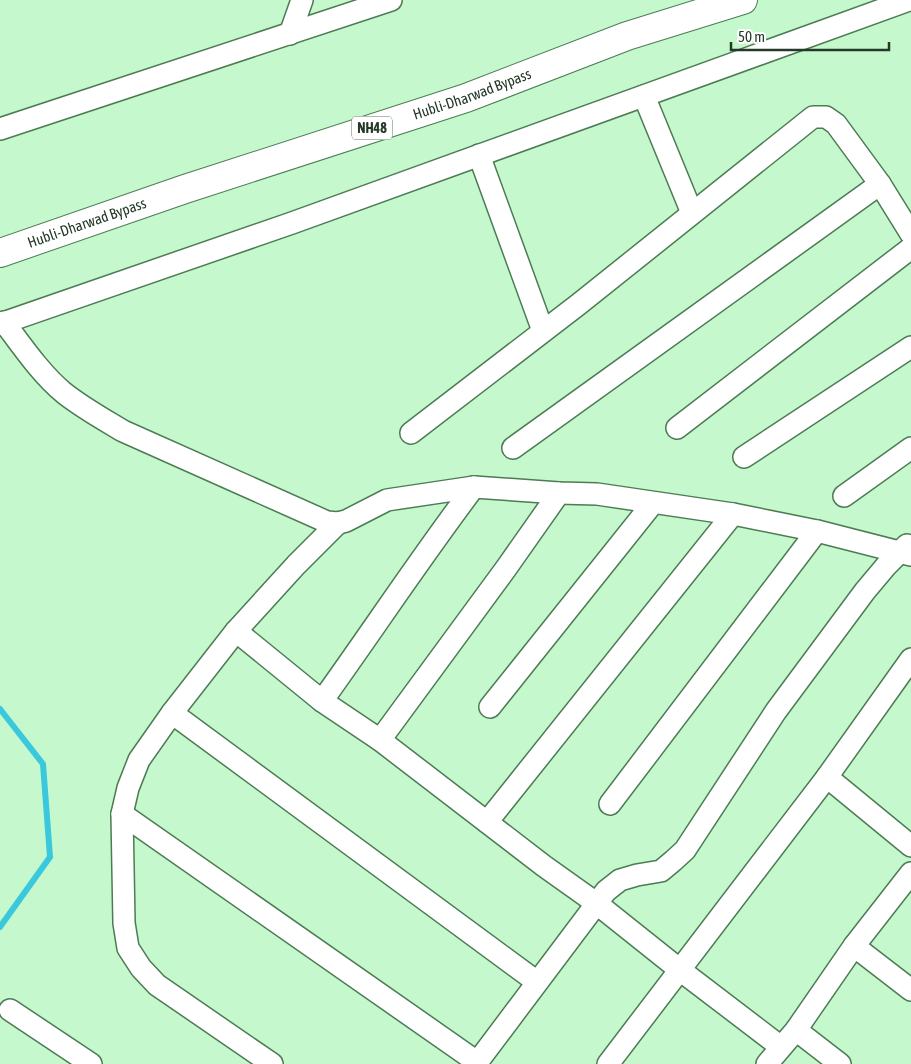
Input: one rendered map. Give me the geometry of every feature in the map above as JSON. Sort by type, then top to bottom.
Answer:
[{"type":"highway","name":"Hubli-Dharwad Bypass","points":[[0,253],[195,186],[466,98],[627,36],[743,0]]},
{"type":"street","points":[[290,34],[302,0]]},
{"type":"street","points":[[0,129],[391,0]]},
{"type":"street","points":[[907,550],[733,514],[597,494],[474,487],[386,500],[346,521],[325,519],[123,431],[64,392],[2,323],[283,226],[909,0]]},
{"type":"street","points":[[644,96],[692,213]]},
{"type":"street","points":[[410,433],[543,332],[813,117],[826,117],[836,124],[880,184],[911,234]]},
{"type":"street","points":[[479,155],[543,332]]},
{"type":"street","points":[[513,448],[880,184]]},
{"type":"street","points":[[676,428],[911,248]]},
{"type":"street","points":[[744,457],[911,347]]},
{"type":"street","points":[[844,496],[911,448]]},
{"type":"street","points":[[322,701],[439,532],[474,487]]},
{"type":"street","points":[[380,740],[559,493]]},
{"type":"street","points":[[490,707],[653,503]]},
{"type":"street","points":[[487,822],[733,514]]},
{"type":"street","points":[[272,1064],[157,985],[141,968],[128,948],[124,923],[122,814],[128,788],[139,760],[236,630],[296,565],[325,519]]},
{"type":"street","points":[[610,804],[817,531]]},
{"type":"street","points":[[122,814],[476,1063],[606,890],[620,880],[661,871],[686,850],[776,711],[865,591],[886,566],[907,550]]},
{"type":"street","points":[[236,630],[322,701],[380,740],[544,866],[596,903],[781,1047]]},
{"type":"street","points":[[608,1064],[827,777],[911,659]]},
{"type":"street","points":[[172,714],[537,982]]},
{"type":"street","points":[[827,777],[911,846]]},
{"type":"street","points":[[767,1064],[796,1030],[854,946],[911,873]]},
{"type":"street","points":[[854,946],[911,990]]},
{"type":"street","points":[[10,1010],[91,1064]]},
{"type":"street","points":[[796,1030],[840,1064]]},
{"type":"waterway","points":[[0,709],[43,764],[50,857],[0,927]]}]
